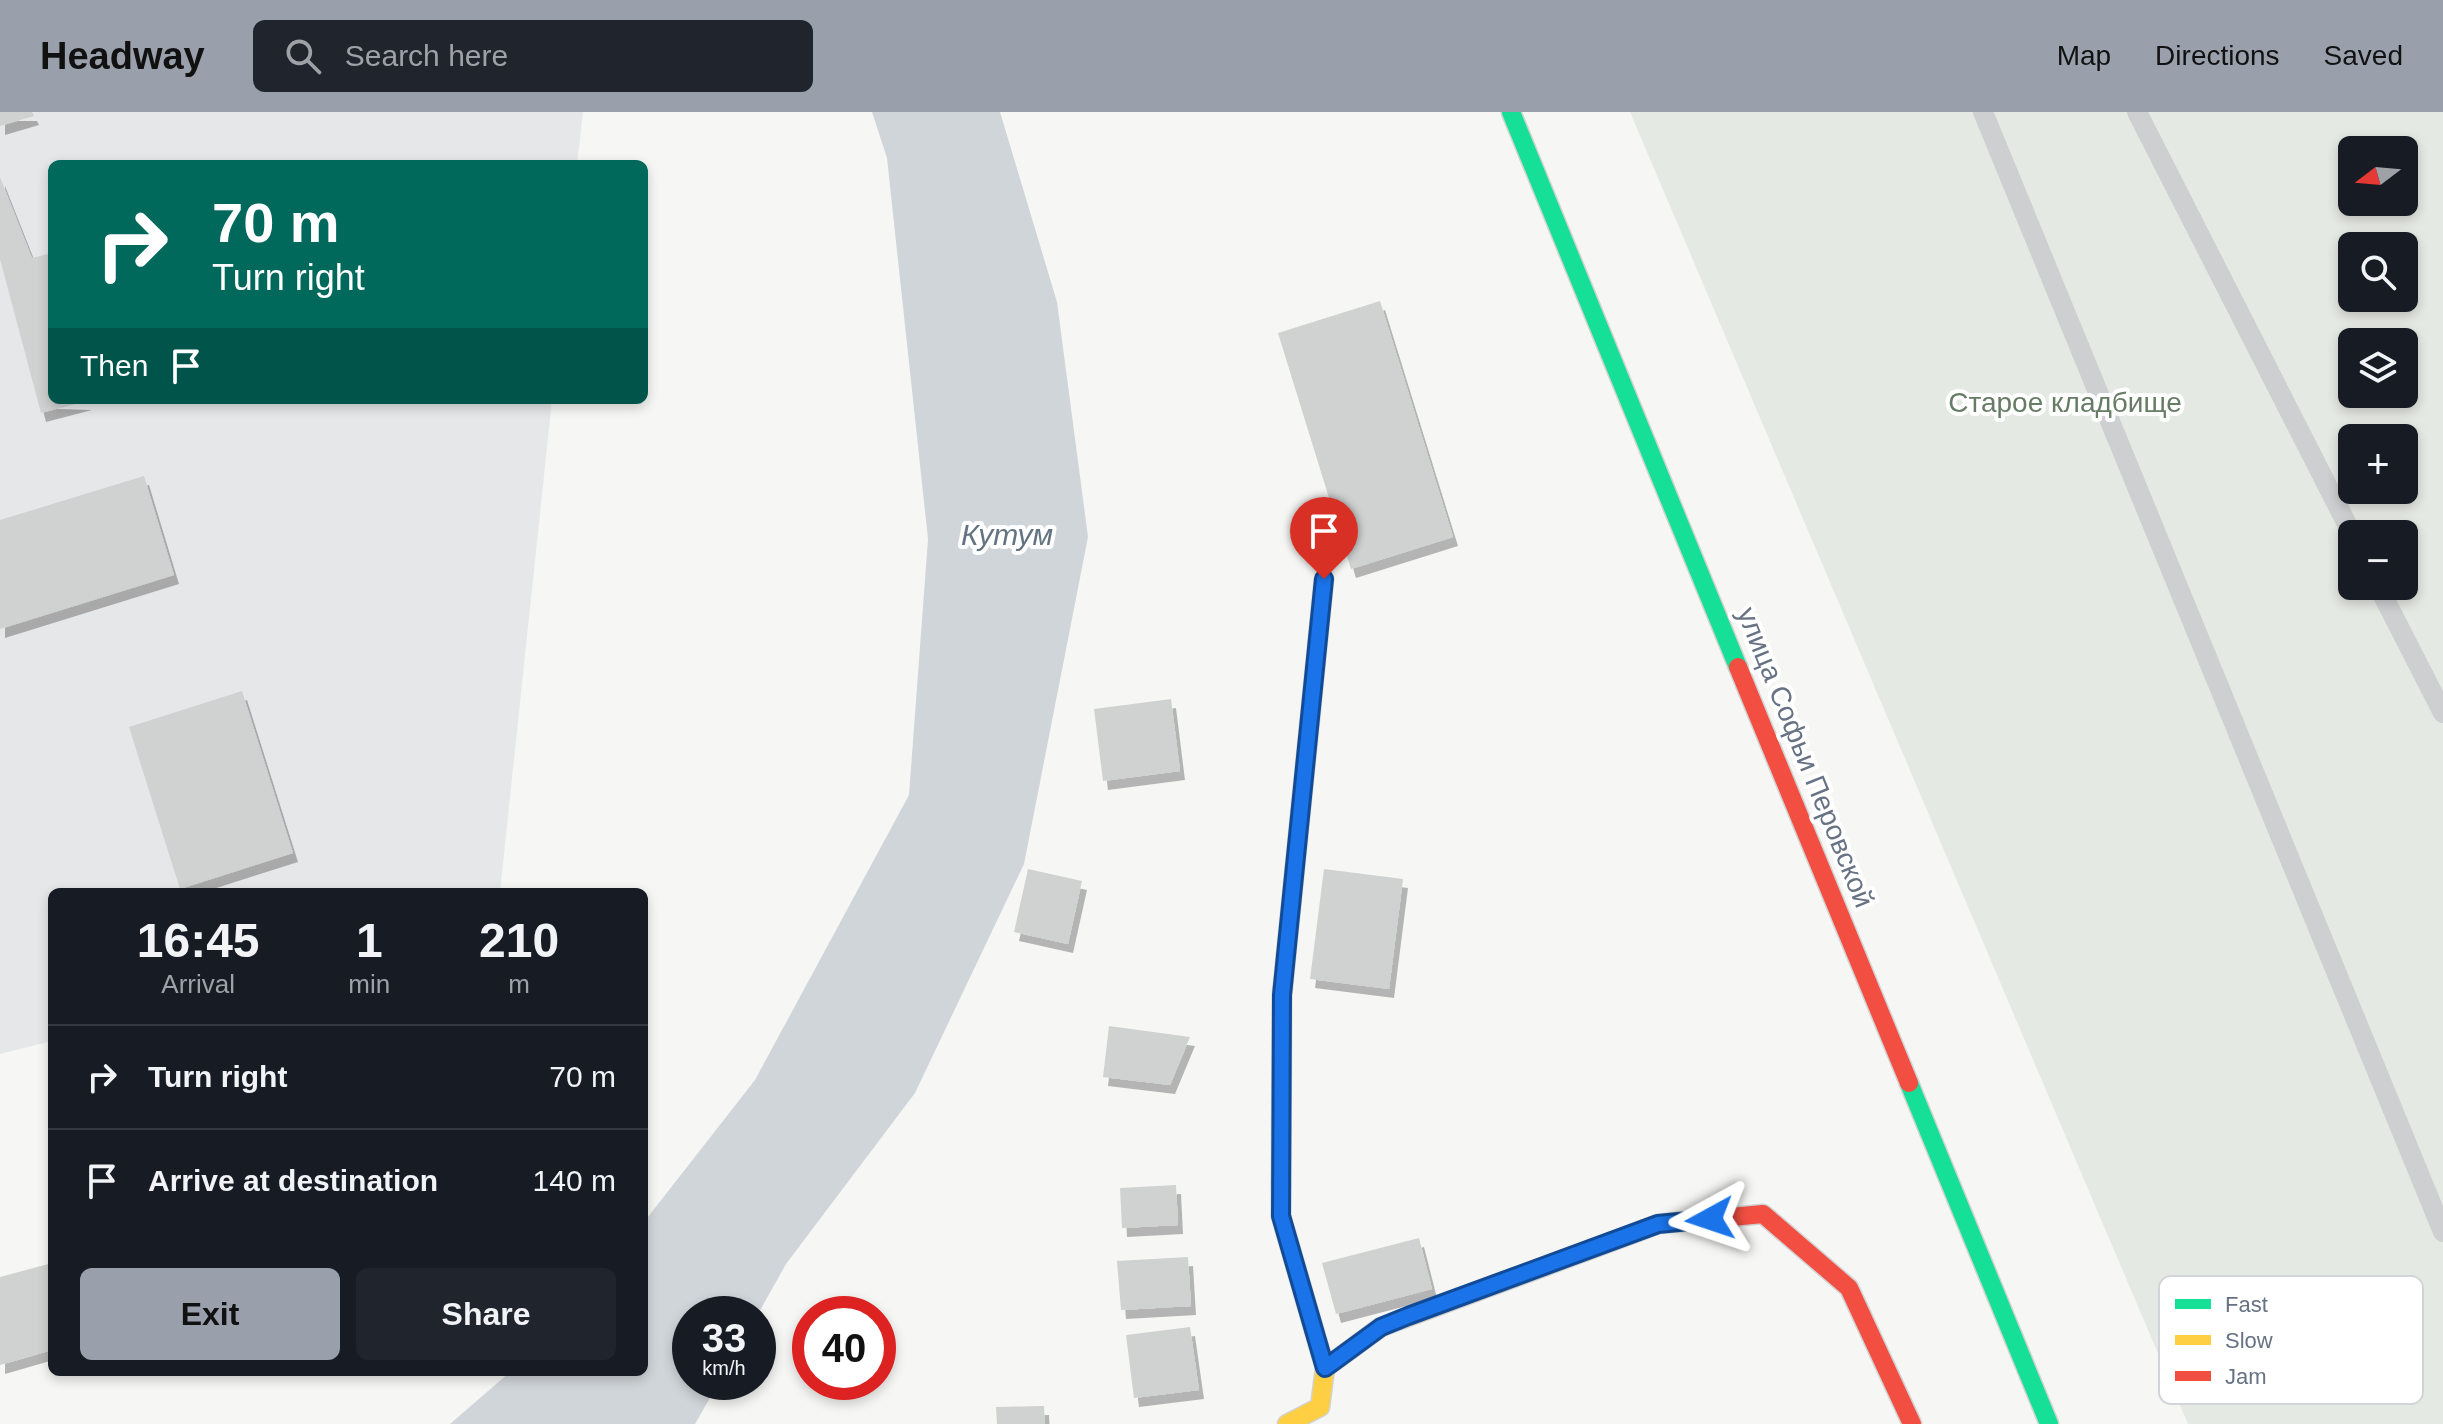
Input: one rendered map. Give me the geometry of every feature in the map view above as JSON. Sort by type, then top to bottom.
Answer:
[{"type":"street","name":"улица Софьи Перовской","points":[[1511,112],[2049,1424]]},
{"type":"street","points":[[1287,1424],[1320,1407],[1325,1368],[1281,1216],[1282,995],[1324,579]]},
{"type":"street","points":[[1325,1368],[1381,1327],[1658,1224],[1763,1214],[1849,1288],[1912,1424]]},
{"type":"lane","points":[[1983,112],[2443,1232]]},
{"type":"lane","points":[[2137,112],[2345,520]]},
{"type":"lane","points":[[2385,600],[2443,713]]},
{"type":"shaded area","points":[[0,112],[583,112],[577,160],[48,160],[48,404],[552,404],[500,888],[48,888],[48,1042],[0,1054]]},
{"type":"green space","name":"Старое кладбище","points":[[1630,112],[2443,112],[2443,1424],[2188,1424],[2179,1404],[2423,1404],[2423,1276],[2159,1276],[2159,1356]]},
{"type":"water","name":"Кутум","points":[[872,112],[1000,112],[1057,302],[1088,537],[1024,864],[915,1093],[786,1264],[768,1296],[672,1296],[672,1400],[709,1400],[695,1424],[450,1424],[505,1376],[648,1376],[648,1217],[755,1080],[909,795],[928,539],[887,158]]},
{"type":"building","points":[[0,112],[32,112],[34,116],[0,126]]},
{"type":"building","points":[[0,177],[32,258],[48,254],[48,404],[76,404],[41,413],[0,259]]},
{"type":"building","points":[[1380,301],[1453,537],[1351,569],[1278,333]]},
{"type":"building","points":[[144,476],[174,575],[0,629],[0,520]]},
{"type":"building","points":[[242,691],[293,853],[180,888],[129,727]]},
{"type":"building","points":[[1171,699],[1180,771],[1103,781],[1094,709]]},
{"type":"building","points":[[1028,869],[1082,881],[1068,944],[1014,932]]},
{"type":"building","points":[[1324,869],[1403,879],[1389,989],[1310,979]]},
{"type":"building","points":[[1109,1026],[1190,1037],[1170,1085],[1103,1077]]},
{"type":"building","points":[[1176,1185],[1178,1225],[1122,1228],[1120,1188]]},
{"type":"building","points":[[1419,1238],[1432,1289],[1336,1314],[1322,1263]]},
{"type":"building","points":[[1188,1257],[1191,1306],[1121,1310],[1117,1261]]},
{"type":"building","points":[[48,1264],[48,1351],[0,1365],[0,1277]]},
{"type":"building","points":[[1190,1327],[1199,1390],[1134,1398],[1126,1335]]},
{"type":"building","points":[[1044,1406],[1045,1424],[997,1424],[996,1407]]},
{"type":"traffic: fast","points":[[1511,112],[1738,667]]},
{"type":"traffic: fast","points":[[1281,1184],[1282,995],[1324,579]]},
{"type":"traffic: fast","points":[[1909,1083],[2049,1424]]},
{"type":"traffic: slow","points":[[1287,1424],[1320,1407],[1325,1368],[1381,1327],[1632,1234]]},
{"type":"traffic: jam","points":[[1738,667],[1909,1083]]},
{"type":"traffic: jam","points":[[1281,1184],[1281,1216],[1325,1368]]},
{"type":"traffic: jam","points":[[1632,1234],[1658,1224],[1763,1214],[1849,1288],[1912,1424]]},
{"type":"route","points":[[1324,579],[1282,995],[1281,1216],[1325,1368],[1381,1327],[1408,1316],[1658,1224],[1710,1219]]}]
